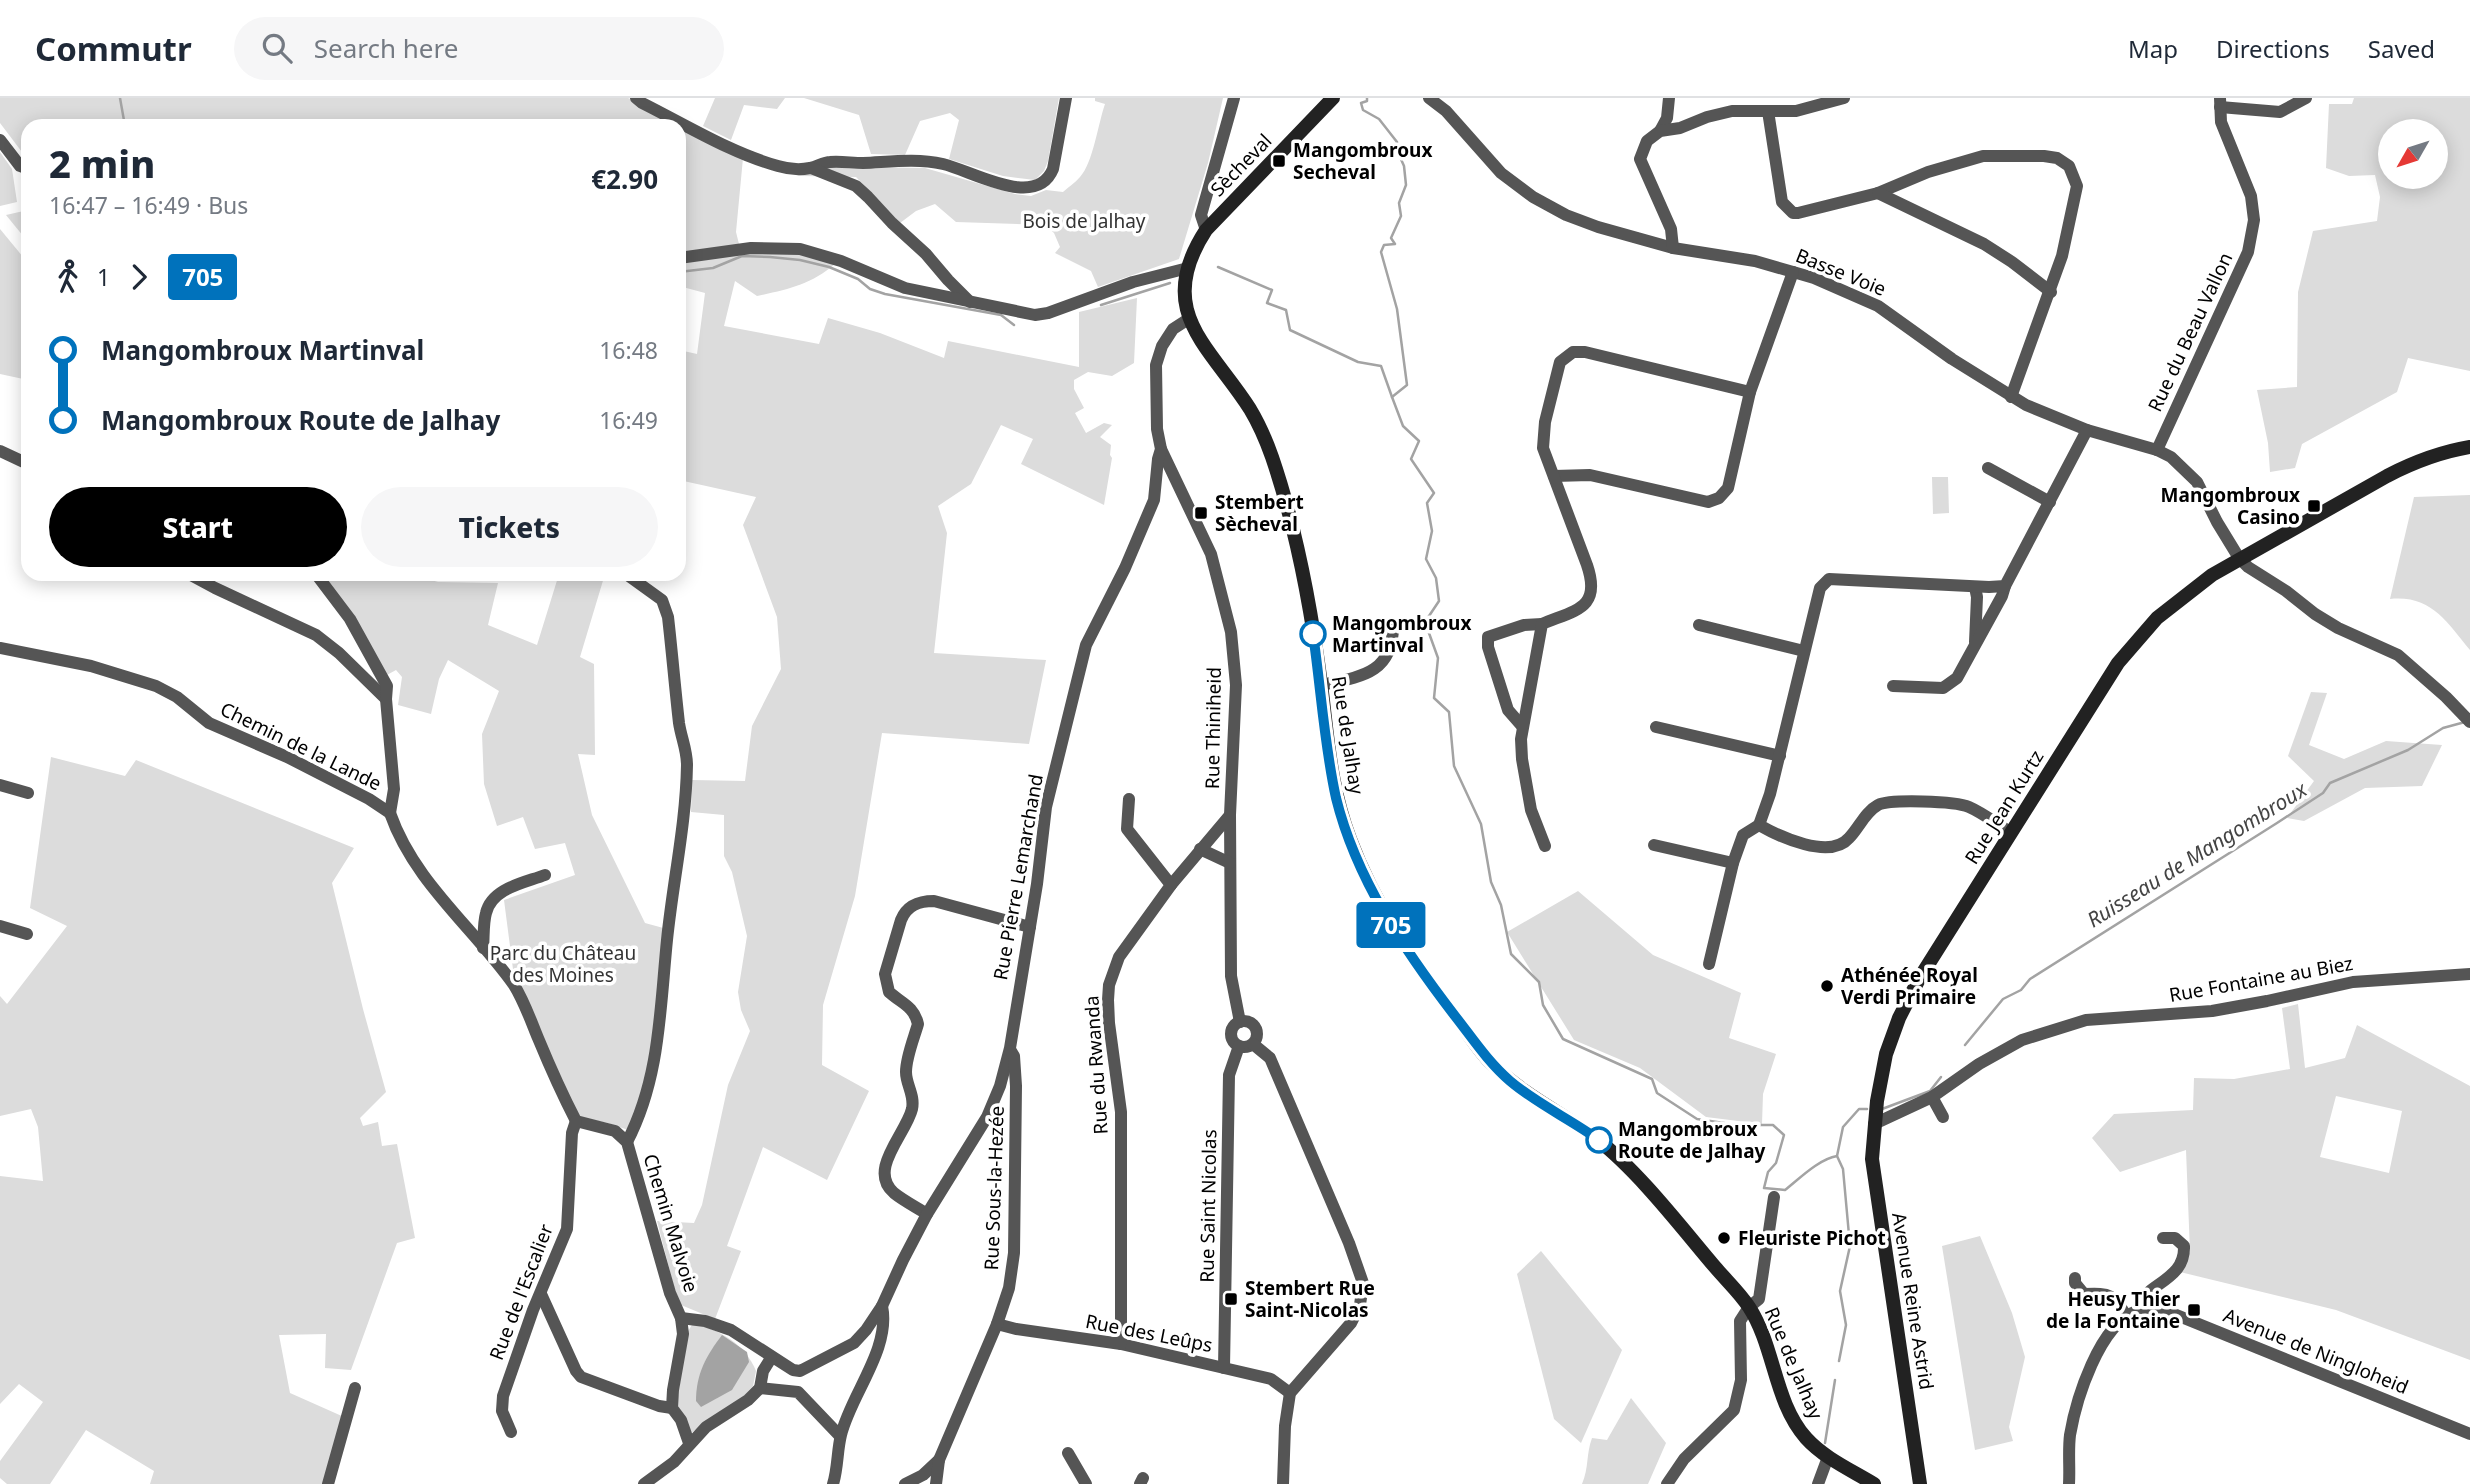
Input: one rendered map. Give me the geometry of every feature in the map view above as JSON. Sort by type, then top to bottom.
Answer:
[{"type":"main road","name":"Sècheval","points":[[1188,268],[1195,247],[1206,230],[1333,98]]},
{"type":"main road","points":[[1188,268],[1184,292],[1189,318]]},
{"type":"main road","name":"Rue de Jalhay","points":[[1189,318],[1200,342],[1251,411],[1268,446],[1296,543],[1321,685],[1329,766],[1350,839],[1371,887],[1418,968],[1490,1063],[1511,1082],[1610,1150],[1691,1238],[1749,1307],[1791,1415],[1807,1439],[1828,1457],[1874,1484]]},
{"type":"main road","name":"Rue Jean Kurtz","points":[[1874,1124],[1880,1077],[1899,1018],[1919,979],[2118,663],[2138,638],[2179,598],[2239,558],[2405,466],[2444,452],[2470,447]]},
{"type":"main road","name":"Avenue Reine Astrid","points":[[1874,1124],[1872,1159],[1920,1484]]},
{"type":"street","points":[[636,98],[674,119]]},
{"type":"street","points":[[811,168],[829,162],[923,161],[943,164],[1006,184],[1031,188],[1049,178],[1060,138],[1066,98]]},
{"type":"street","points":[[1206,230],[1201,215],[1234,98]]},
{"type":"street","name":"Basse Voie","points":[[1429,98],[1446,111],[1501,173],[1533,197],[1566,215],[1673,248],[1755,261],[1814,278],[1878,306],[2011,397],[2087,430],[2157,450],[2171,457],[2196,482],[2239,558]]},
{"type":"street","points":[[1669,98],[1667,118],[1660,131],[1643,146],[1640,159],[1671,229],[1673,248]]},
{"type":"street","points":[[1660,131],[1680,128],[1732,111],[1796,111],[1844,98]]},
{"type":"street","name":"Rue du Beau Vallon","points":[[2157,450],[2248,252],[2254,220],[2251,196],[2221,122],[2220,103],[2280,112],[2306,98]]},
{"type":"street","points":[[1768,111],[1782,202],[1787,209],[1798,213],[1878,193],[1928,172],[1983,156],[2057,159],[2068,166],[2077,186],[2062,256],[2011,397]]},
{"type":"street","points":[[686,125],[751,157],[780,167],[811,168],[856,186],[891,223],[926,254],[970,302]]},
{"type":"street","points":[[0,140],[21,166]]},
{"type":"street","points":[[1878,193],[1984,244],[2050,292]]},
{"type":"street","points":[[686,257],[751,248],[800,249],[841,261],[905,288],[1035,315],[1048,313],[1133,282],[1188,268]]},
{"type":"street","points":[[1554,476],[1590,475],[1695,500],[1708,502],[1719,498],[1728,488],[1750,392],[1793,272]]},
{"type":"street","name":"Rue Pierre Lemarchand","points":[[771,1358],[800,1371],[854,1343],[866,1330],[882,1306],[927,1214],[987,1117],[1000,1086],[1010,1048],[1030,927],[1046,807],[1086,645],[1125,568],[1154,500],[1161,449],[1157,429],[1156,365],[1162,346],[1172,329],[1189,318]]},
{"type":"street","points":[[1522,726],[1508,710],[1488,647],[1488,637],[1524,625],[1542,624],[1578,609],[1587,602],[1592,593],[1587,565],[1544,448],[1545,422],[1560,362],[1573,352],[1585,352],[1750,392]]},
{"type":"street","points":[[1893,686],[1943,688],[1957,678],[2087,430]]},
{"type":"street","name":"Rue Thiniheid","points":[[1161,449],[1214,561],[1231,632],[1236,685],[1230,815],[1231,976],[1240,1022]]},
{"type":"street","points":[[0,451],[21,461]]},
{"type":"street","points":[[1989,468],[2050,502]]},
{"type":"street","points":[[2239,558],[2315,614],[2338,628],[2398,655],[2470,722]]},
{"type":"street","points":[[1709,964],[1733,863],[1743,835],[1759,825],[1770,794],[1820,588],[1829,579],[1975,587],[2005,586]]},
{"type":"street","points":[[202,581],[316,635],[339,653],[386,699]]},
{"type":"street","points":[[321,581],[350,620],[387,686],[394,789],[390,813],[398,836],[420,870],[516,989],[576,1121]]},
{"type":"street","points":[[627,1142],[640,1117],[650,1077],[661,1007],[687,764],[680,727],[668,617],[662,600],[636,581]]},
{"type":"street","points":[[1974,646],[1977,597],[1975,587]]},
{"type":"street","points":[[1542,624],[1522,726],[1522,759],[1531,810],[1545,846]]},
{"type":"street","points":[[1699,625],[1804,652]]},
{"type":"street","points":[[1321,685],[1359,676],[1383,663],[1391,651],[1393,626]]},
{"type":"street","name":"Chemin de la Lande","points":[[0,648],[91,666],[156,686],[177,698],[209,723],[287,757],[369,799],[390,813]]},
{"type":"street","points":[[1656,727],[1780,757]]},
{"type":"street","points":[[0,785],[28,793]]},
{"type":"street","points":[[1129,799],[1128,829],[1171,886]]},
{"type":"street","points":[[1759,825],[1780,837],[1824,848],[1847,841],[1875,806],[1887,802],[1954,803],[1969,807],[2010,832]]},
{"type":"street","name":"Rue du Rwanda","points":[[1121,1344],[1121,1112],[1109,1023],[1109,985],[1119,957],[1171,886],[1230,815]]},
{"type":"street","points":[[1654,845],[1733,863]]},
{"type":"street","points":[[1200,849],[1230,863]]},
{"type":"street","points":[[483,948],[486,912],[495,896],[545,875]]},
{"type":"street","points":[[927,1214],[894,1193],[884,1177],[885,1166],[912,1110],[913,1097],[906,1071],[918,1024],[913,1011],[889,992],[886,985],[885,974],[901,920],[904,912],[914,904],[934,901],[1030,927]]},
{"type":"street","points":[[0,926],[27,934]]},
{"type":"street","name":"Rue Fontaine au Biez","points":[[1874,1124],[1932,1097],[1979,1064],[2022,1040],[2086,1020],[2212,1011],[2267,1002],[2353,982],[2470,974]]},
{"type":"street","name":"Rue Thiniheid","points":[[1239,1046],[1231,1036],[1233,1027],[1240,1022],[1249,1022],[1255,1028],[1257,1036],[1253,1044],[1270,1058],[1349,1243],[1363,1283],[1360,1305],[1351,1323],[1290,1393]]},
{"type":"street","points":[[1239,1046],[1253,1044]]},
{"type":"street","name":"Rue Saint Nicolas","points":[[1224,1368],[1229,1075],[1239,1046]]},
{"type":"street","name":"Rue Sous-la-Hezée","points":[[936,1484],[939,1460],[997,1324],[1009,1288],[1013,1253],[1016,1086],[1014,1056],[1010,1048]]},
{"type":"street","points":[[1932,1097],[1943,1117]]},
{"type":"street","name":"Chemin Malvoie","points":[[576,1121],[615,1131],[627,1142],[670,1293],[681,1318]]},
{"type":"street","name":"Rue de l'Escalier","points":[[510,1432],[502,1411],[503,1396],[533,1310],[567,1229],[572,1133],[576,1121]]},
{"type":"street","points":[[1667,1484],[1684,1459],[1734,1410],[1741,1380],[1740,1321],[1749,1307],[1759,1299],[1774,1197]]},
{"type":"street","points":[[2070,1484],[2070,1438],[2079,1398],[2094,1360],[2105,1340],[2127,1317],[2146,1310],[2150,1291],[2173,1276],[2185,1256],[2184,1246],[2175,1238],[2164,1238]]},
{"type":"street","points":[[2075,1278],[2075,1283],[2084,1294],[2106,1293],[2115,1297],[2127,1317]]},
{"type":"street","points":[[541,1294],[576,1371],[589,1381],[659,1406],[672,1408]]},
{"type":"street","points":[[833,1484],[838,1468],[841,1436],[880,1343],[885,1319],[882,1306]]},
{"type":"street","name":"Avenue de Ningloheid","points":[[2146,1310],[2180,1316],[2470,1434]]},
{"type":"street","points":[[644,1484],[674,1462],[706,1427],[760,1388],[763,1370],[771,1358],[731,1330],[705,1321],[681,1318],[682,1334],[672,1408],[681,1420],[689,1443]]},
{"type":"street","name":"Rue des Leûps","points":[[997,1324],[1121,1344],[1271,1379],[1290,1393]]},
{"type":"street","points":[[328,1484],[355,1388]]},
{"type":"street","points":[[760,1388],[799,1392],[841,1436]]},
{"type":"street","points":[[1283,1484],[1285,1426],[1290,1393]]},
{"type":"street","points":[[1068,1453],[1086,1484]]},
{"type":"street","points":[[1818,1484],[1828,1457]]},
{"type":"street","points":[[905,1484],[923,1475],[939,1460]]},
{"type":"green space","points":[[0,98],[628,98],[680,119],[21,119],[21,151],[0,123]]},
{"type":"green space","points":[[715,98],[785,98],[777,109],[744,105],[731,140],[703,126]]},
{"type":"green space","name":"Bois de Jalhay","points":[[804,98],[1059,98],[1048,161],[1044,171],[1035,180],[1003,176],[949,159],[959,120],[950,113],[920,121],[905,155],[871,154],[859,115]]},
{"type":"green space","points":[[1095,98],[1223,98],[1208,163],[1179,259],[1098,287],[1091,271],[1055,253],[1060,247],[1054,233],[1045,225],[956,222],[935,204],[916,211],[900,223],[856,177],[800,176],[743,158],[736,232],[739,244],[802,251],[835,264],[808,282],[757,296],[735,281],[724,326],[819,344],[828,318],[880,333],[944,358],[948,341],[1079,367],[1079,312],[1137,298],[1134,363],[1112,376],[1088,372],[1074,380],[1074,389],[1084,408],[1075,413],[1086,433],[1104,423],[1112,425],[1100,437],[1111,445],[1112,458],[1104,505],[1021,464],[1033,439],[1001,425],[971,484],[938,506],[947,533],[934,653],[1046,660],[1029,744],[882,733],[855,896],[823,1005],[822,1065],[869,1091],[827,1180],[763,1147],[727,1246],[741,1251],[715,1319],[681,1305],[657,1221],[694,1223],[702,1205],[728,1085],[750,1031],[741,1010],[738,992],[747,936],[732,872],[724,856],[724,815],[691,812],[692,780],[745,781],[752,726],[781,669],[777,617],[743,525],[756,497],[686,482],[686,352],[697,354],[705,293],[686,288],[686,122],[772,162],[925,168],[1015,194],[1031,196],[1046,190],[1063,192],[1085,171],[1105,104],[1095,101]]},
{"type":"green space","points":[[2354,98],[2470,98],[2470,371],[2408,358],[2397,392],[2302,444],[2295,468],[2270,472],[2268,443],[2257,390],[2297,387],[2298,292],[2313,231],[2377,221],[2380,197],[2378,189],[2448,189],[2448,119],[2378,119],[2378,188],[2375,175],[2349,176],[2326,168],[2329,104],[2352,104]]},
{"type":"green space","points":[[0,152],[12,169],[17,202],[0,206]]},
{"type":"green space","points":[[21,212],[21,233],[6,215]]},
{"type":"green space","points":[[0,229],[21,254],[21,378],[0,374]]},
{"type":"green space","points":[[1932,477],[1948,477],[1949,513],[1933,514]]},
{"type":"green space","points":[[2470,495],[2470,650],[2445,620],[2427,606],[2416,601],[2390,599],[2414,497]]},
{"type":"green space","name":"Parc du Château des Moines","points":[[326,581],[498,583],[488,625],[537,645],[557,581],[603,581],[580,657],[594,664],[595,755],[578,754],[592,815],[645,923],[667,929],[646,1089],[628,1130],[578,1117],[514,977],[504,900],[575,875],[565,843],[535,849],[523,817],[497,826],[484,784],[482,734],[499,691],[448,660],[439,679],[431,714],[398,705],[402,677],[396,670],[385,676]]},
{"type":"green space","points":[[2311,692],[2327,693],[2309,745],[2344,759],[2386,741],[2442,745],[2422,786],[2365,788],[2304,821],[2287,818],[2314,781],[2288,756]]},
{"type":"green space","points":[[51,757],[125,776],[136,760],[354,848],[332,883],[386,1092],[360,1118],[363,1126],[378,1122],[382,1146],[397,1144],[415,1238],[397,1243],[351,1370],[325,1368],[326,1334],[279,1335],[290,1393],[344,1417],[325,1484],[150,1484],[154,1471],[86,1430],[50,1484],[7,1484],[0,1478],[0,1461],[43,1402],[19,1384],[0,1404],[0,1176],[43,1181],[38,1127],[31,1109],[0,1116],[0,996],[7,1004],[67,926],[30,908]]},
{"type":"green space","points":[[1578,891],[1653,955],[1741,993],[1729,1038],[1776,1054],[1763,1094],[1762,1124],[1706,1117],[1640,1068],[1574,1040],[1507,932]]},
{"type":"green space","points":[[2298,1004],[2305,1068],[2345,1058],[2357,1025],[2470,1086],[2470,1360],[2336,1310],[2180,1272],[2190,1252],[2186,1150],[2120,1172],[2092,1138],[2114,1114],[2193,1110],[2194,1078],[2234,1079],[2290,1069],[2282,1008]],"holes":[[[2336,1096],[2402,1111],[2389,1173],[2320,1157]]]},
{"type":"green space","points":[[1980,1236],[2012,1313],[2025,1357],[2009,1427],[2013,1441],[1975,1450],[1942,1246]]},
{"type":"green space","points":[[1541,1251],[1622,1350],[1581,1443],[1554,1419],[1517,1274]]},
{"type":"green space","points":[[693,1323],[722,1334],[738,1346],[756,1371],[753,1386],[743,1397],[691,1433],[677,1404],[687,1333]]},
{"type":"green space","points":[[1631,1398],[1666,1443],[1648,1484],[1582,1484],[1592,1438],[1607,1440]]},
{"type":"shaded area","points":[[722,1335],[747,1352],[749,1362],[732,1390],[701,1407],[696,1401],[700,1374]]},
{"type":"waterway","points":[[120,98],[124,119]]},
{"type":"waterway","points":[[1367,98],[1367,101],[1361,103],[1363,110],[1379,119],[1397,142],[1396,148],[1404,166],[1406,185],[1399,203],[1401,216],[1391,238],[1395,244],[1384,245],[1381,252],[1397,309],[1407,385],[1392,397],[1403,426],[1419,441],[1411,459],[1434,493],[1427,503],[1432,531],[1426,559],[1436,578],[1439,601],[1425,622],[1438,658],[1434,698],[1449,712],[1454,766],[1481,824],[1491,882],[1501,905],[1511,954],[1539,982],[1543,1005],[1563,1039],[1652,1079],[1657,1093],[1697,1119],[1737,1125],[1773,1125],[1784,1135],[1776,1163],[1768,1172],[1764,1188],[1785,1190],[1817,1165],[1837,1156]]},
{"type":"waterway","points":[[686,271],[713,268],[742,256],[800,260],[829,267],[885,294],[1001,315],[1014,325]]},
{"type":"waterway","points":[[1218,267],[1272,290],[1267,303],[1286,310],[1290,330],[1358,362],[1381,366],[1392,397]]},
{"type":"waterway","points":[[1101,305],[1170,283]]},
{"type":"waterway","name":"Ruisseau de Mangombroux","points":[[1965,1045],[2003,999],[2021,990],[2030,979],[2323,793],[2330,783],[2408,750],[2443,728],[2465,722]]},
{"type":"waterway","name":"Ruisseau de Mangombroux","points":[[1882,1109],[1930,1091],[1941,1077]]},
{"type":"waterway","name":"Ruisseau de Mangombroux","points":[[1839,1361],[1846,1325],[1840,1291],[1850,1246],[1843,1169],[1837,1156],[1843,1127],[1859,1109],[1867,1109]]},
{"type":"waterway","name":"Ruisseau de Mangombroux","points":[[1825,1443],[1835,1380]]},
{"type":"bus line","name":"705","points":[[1313,634],[1329,766],[1337,799],[1366,878],[1391,925],[1418,968],[1490,1063],[1535,1099],[1599,1140]]},
{"type":"place","name":"Mangombroux Secheval","points":[[1279,161]]},
{"type":"place","name":"Mangombroux Casino","points":[[2314,506]]},
{"type":"place","name":"Stembert Sècheval","points":[[1201,513]]},
{"type":"place","name":"Mangombroux Martinval","points":[[1313,634]]},
{"type":"place","name":"Athénée Royal Verdi Primaire","points":[[1827,986]]},
{"type":"place","name":"Mangombroux Route de Jalhay","points":[[1599,1140]]},
{"type":"place","name":"Fleuriste Pichot","points":[[1724,1238]]},
{"type":"place","name":"Stembert Rue Saint-Nicolas","points":[[1231,1299]]},
{"type":"place","name":"Heusy Thier de la Fontaine","points":[[2194,1310]]}]
